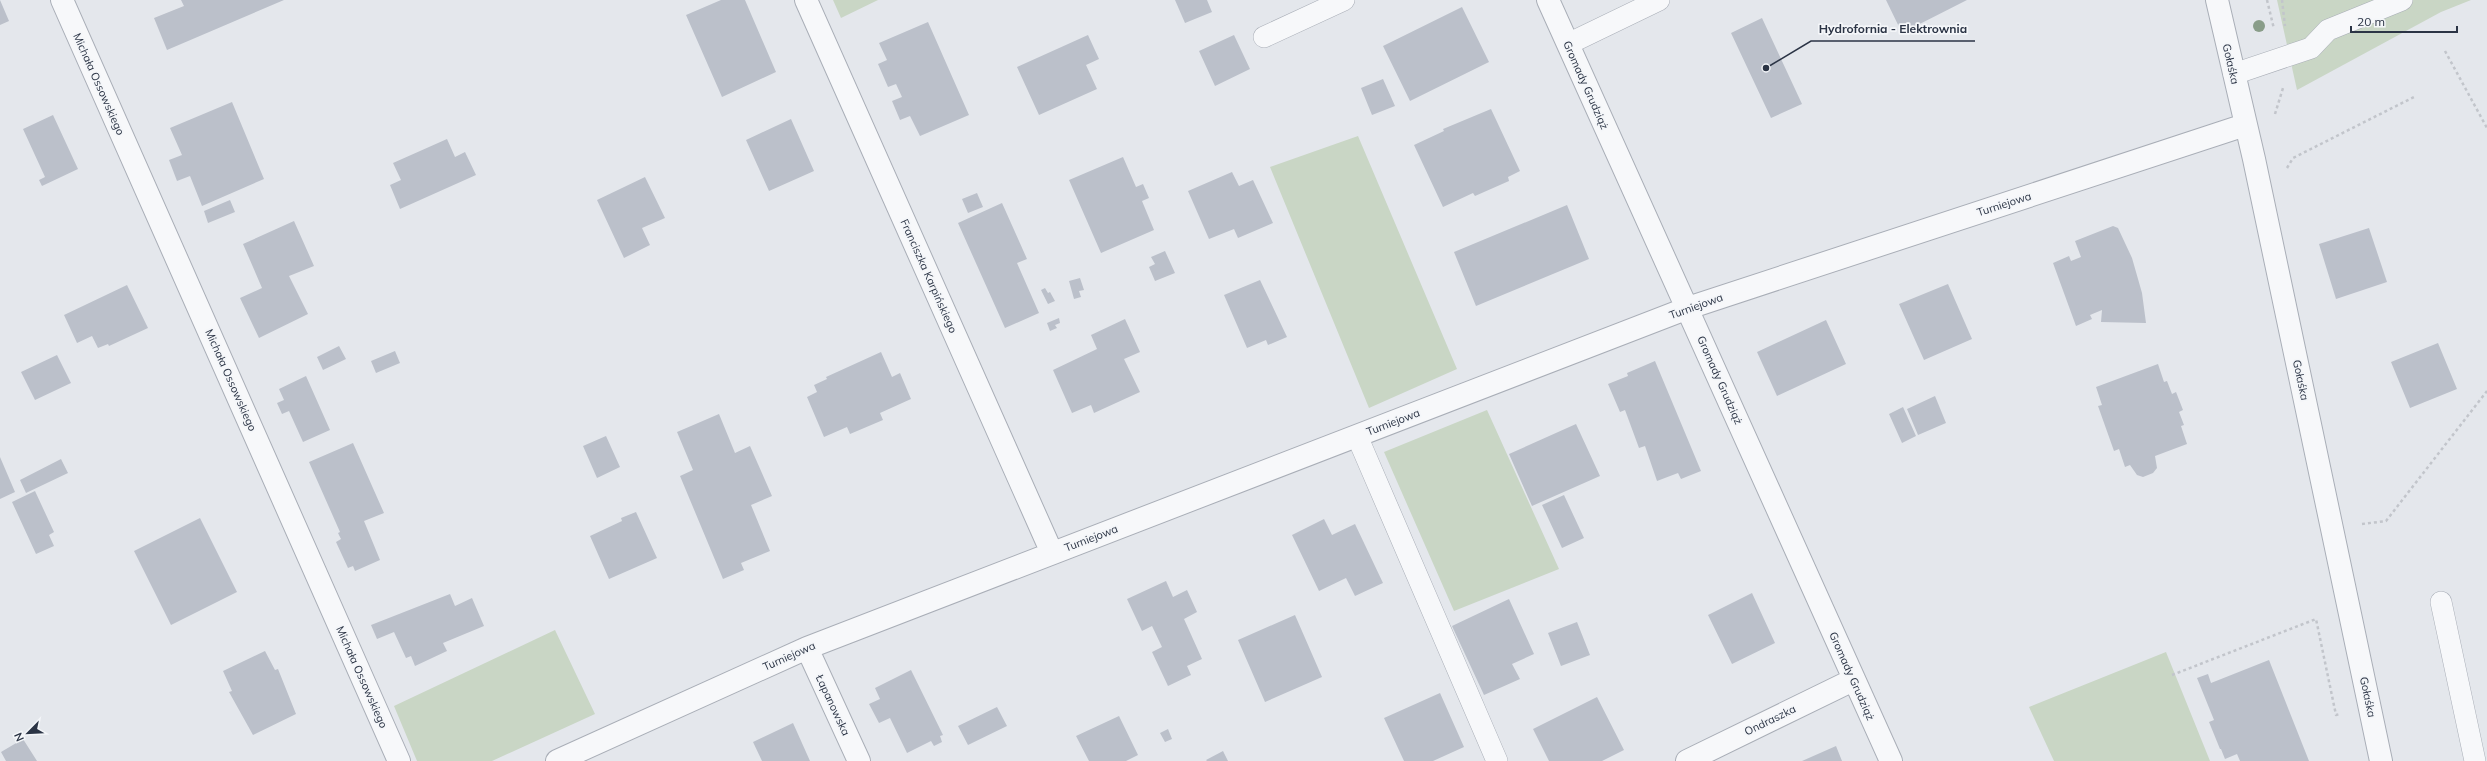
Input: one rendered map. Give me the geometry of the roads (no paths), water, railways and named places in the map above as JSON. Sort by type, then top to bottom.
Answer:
[{"type":"street","name":"Michała Ossowskiego","points":[[62,0],[399,761]]},
{"type":"street","name":"Franciszka Karpińskiego","points":[[806,0],[1052,553]]},
{"type":"street","name":"Gromady Grudziąż","points":[[1548,0],[1688,308],[1853,680],[1891,761]]},
{"type":"street","name":"Gołaśka","points":[[2217,0],[2246,125],[2381,761]]},
{"type":"street","name":"Turniejowa","points":[[558,761],[806,648],[1688,308],[2246,125]]},
{"type":"street","name":"Łapanowska","points":[[806,648],[859,761]]},
{"type":"street","name":"Ondraszka","points":[[1687,761],[1853,680]]},
{"type":"lane","points":[[1264,36],[1344,0]]},
{"type":"lane","points":[[1568,44],[1659,0]]},
{"type":"lane","points":[[2234,74],[2311,48],[2328,30],[2402,0]]},
{"type":"lane","points":[[1357,436],[1496,761]]},
{"type":"lane","points":[[2441,602],[2475,761]]},
{"type":"place","name":"Hydrofornia - Elektrownia","points":[[1766,68]]}]
